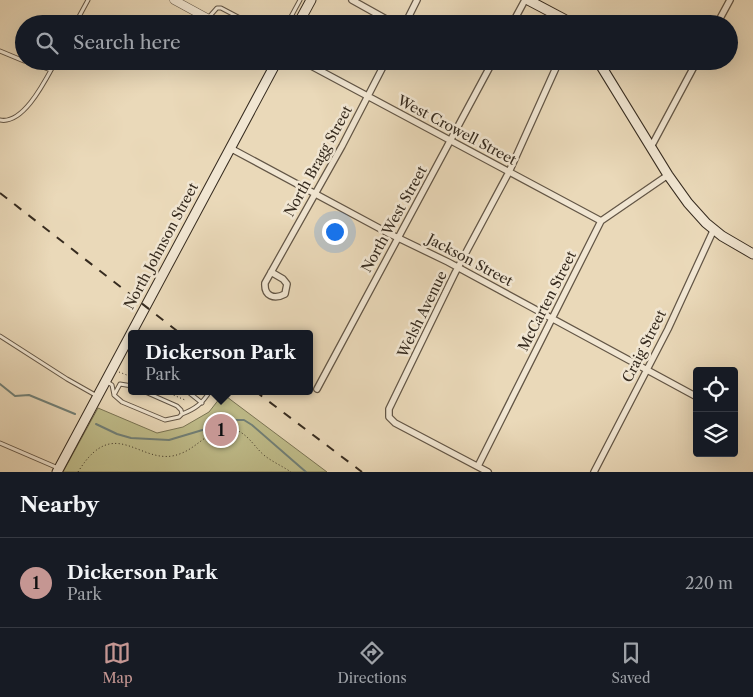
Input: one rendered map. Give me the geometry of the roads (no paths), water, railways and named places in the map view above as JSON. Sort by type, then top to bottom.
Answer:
[{"type":"main road","points":[[303,15],[311,0]]},
{"type":"main road","points":[[526,0],[556,15]]},
{"type":"main road","name":"North Johnson Street","points":[[135,330],[272,70]]},
{"type":"main road","points":[[604,70],[668,175],[688,202],[722,236],[753,254]]},
{"type":"main road","name":"North Johnson Street","points":[[58,470],[128,342]]},
{"type":"street","points":[[174,0],[202,15]]},
{"type":"street","points":[[352,0],[379,15]]},
{"type":"street","points":[[410,15],[417,0]]},
{"type":"street","points":[[517,15],[526,0]]},
{"type":"street","points":[[722,15],[730,0]]},
{"type":"street","name":"West Crowell Street","points":[[319,70],[601,221]]},
{"type":"street","name":"North Bragg Street","points":[[271,272],[283,279],[287,284],[285,294],[279,297],[267,294],[264,290],[265,283],[381,70]]},
{"type":"street","name":"North West Street","points":[[317,389],[488,70]]},
{"type":"street","name":"Welsh Avenue","points":[[478,466],[395,423],[389,416],[389,409],[509,172],[555,70]]},
{"type":"street","points":[[651,147],[692,70]]},
{"type":"street","name":"Jackson Street","points":[[230,148],[459,268],[693,395]]},
{"type":"street","name":"McCarten Street","points":[[478,466],[601,221],[668,175]]},
{"type":"street","name":"Craig Street","points":[[594,472],[668,329],[714,229]]},
{"type":"street","points":[[478,466],[488,472]]},
{"type":"lane","points":[[80,15],[88,0]]},
{"type":"lane","points":[[292,15],[300,0]]},
{"type":"lane","points":[[211,15],[217,8],[221,8],[234,15]]},
{"type":"lane","points":[[0,51],[15,57]]},
{"type":"lane","points":[[0,120],[6,121],[19,115],[35,98],[51,70]]},
{"type":"lane","points":[[0,336],[97,396]]},
{"type":"lane","points":[[106,381],[112,385],[114,396],[122,402],[165,420],[179,417],[192,410],[202,403],[207,395]]},
{"type":"lane","points":[[114,396],[120,384],[128,385]]},
{"type":"lane","points":[[152,395],[177,406],[182,410],[182,414]]},
{"type":"lane","points":[[191,395],[202,403]]},
{"type":"lane","points":[[0,443],[58,470]]},
{"type":"waterway","points":[[0,384],[15,396],[29,395],[75,414]]},
{"type":"waterway","points":[[96,424],[131,438],[169,440],[236,420],[244,420],[306,472]]},
{"type":"railway","points":[[0,193],[176,330]]},
{"type":"railway","points":[[260,395],[362,472]]},
{"type":"place","name":"Dickerson Park","points":[[221,430]]}]
